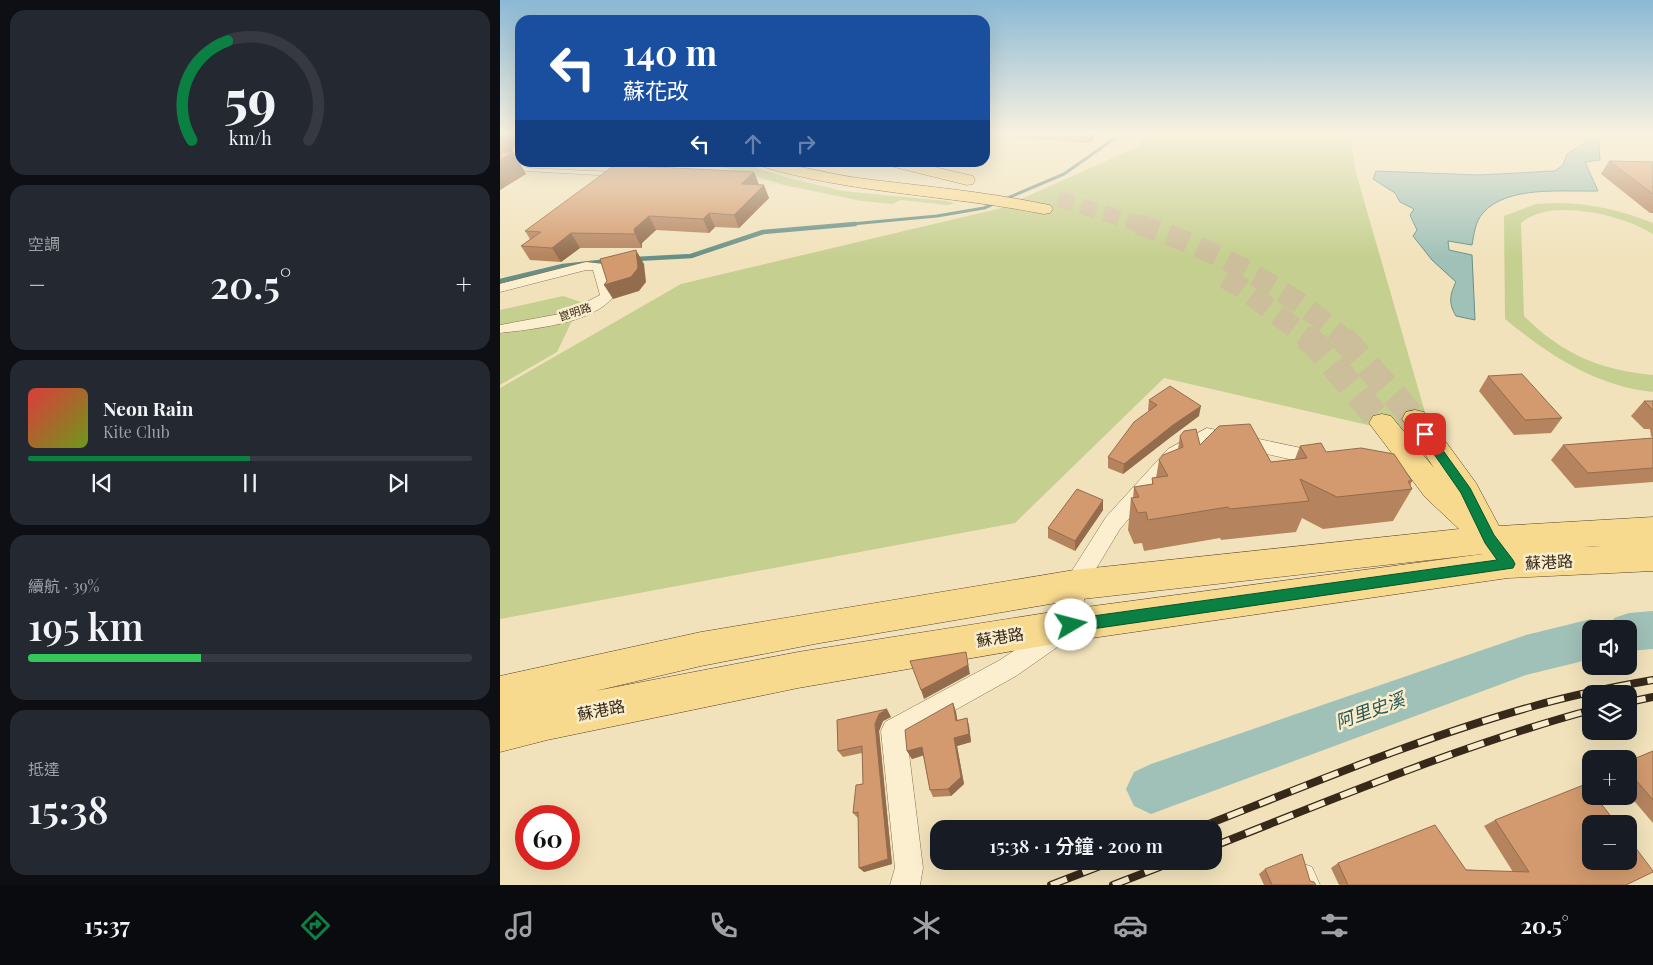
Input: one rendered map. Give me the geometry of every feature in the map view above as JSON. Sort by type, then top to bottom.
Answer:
[{"type":"main road","points":[[813,175],[864,185],[1051,204],[1012,191],[947,175]]},
{"type":"main road","points":[[864,175],[1012,191]]},
{"type":"main road","points":[[877,175],[1012,191]]},
{"type":"main road","points":[[1415,419],[1466,491],[1499,552]]},
{"type":"main road","points":[[1382,423],[1435,489],[1499,552]]},
{"type":"main road","name":"蘇港路","points":[[500,732],[547,720],[798,670],[1499,552],[1653,530]]},
{"type":"main road","name":"蘇港路","points":[[500,696],[701,649],[820,627],[1074,585],[1499,552],[1653,557]]},
{"type":"street","name":"崑明路","points":[[500,288],[586,266],[599,267],[607,296],[594,307],[571,316],[500,329]]},
{"type":"street","points":[[905,885],[909,868],[894,732],[1008,668],[1071,625],[1074,585],[1113,523],[1174,454],[1207,434],[1343,464]]},
{"type":"green space","points":[[751,175],[780,175],[843,191],[954,203],[948,205],[901,200],[892,204],[862,201],[788,186]]},
{"type":"green space","points":[[1074,175],[1357,175],[1433,440],[1164,378],[1015,523],[500,619],[500,388],[681,284],[1001,208]]},
{"type":"green space","points":[[1555,203],[1593,206],[1629,214],[1653,223],[1653,234],[1640,227],[1606,215],[1568,210],[1550,211],[1534,215],[1521,223],[1524,316],[1553,341],[1583,358],[1616,369],[1653,375],[1653,392],[1632,389],[1592,376],[1539,345],[1505,319],[1504,216],[1536,204]]},
{"type":"green space","points":[[563,296],[581,302],[557,352],[500,385],[500,334],[549,322],[500,327],[500,310]]},
{"type":"water","points":[[1374,175],[1591,175],[1598,191],[1537,192],[1506,198],[1493,204],[1480,217],[1475,228],[1472,245],[1448,241],[1449,250],[1472,255],[1475,320],[1456,316],[1451,299],[1456,282],[1432,260],[1413,236],[1417,230],[1410,215],[1414,209],[1400,202],[1395,193],[1373,179]]},
{"type":"building","points":[[601,175],[750,175],[741,184],[764,185],[734,215],[709,213],[703,219],[649,216],[634,229],[635,234],[571,233],[552,248],[521,246],[541,232],[525,231]]},
{"type":"building","points":[[1628,175],[1653,175],[1653,194]]},
{"type":"building","points":[[636,250],[638,268],[631,277],[604,285],[607,281],[600,259]]},
{"type":"building","points":[[1522,374],[1562,418],[1525,420],[1488,376]]},
{"type":"building","points":[[1170,386],[1201,406],[1173,425],[1124,464],[1108,457],[1134,422],[1157,405],[1149,400]]},
{"type":"building","points":[[1644,401],[1653,401],[1653,410]]},
{"type":"building","points":[[1250,424],[1271,462],[1307,458],[1300,446],[1321,443],[1326,452],[1361,448],[1394,454],[1412,481],[1408,481],[1412,489],[1337,497],[1300,479],[1309,501],[1230,509],[1228,507],[1148,520],[1146,512],[1138,513],[1131,498],[1139,497],[1134,487],[1153,484],[1152,478],[1168,476],[1159,460],[1163,455],[1183,447],[1180,436],[1184,431],[1196,429],[1200,445],[1219,426]]},
{"type":"building","points":[[1653,438],[1653,468],[1588,473],[1563,445]]},
{"type":"building","points":[[1077,489],[1103,500],[1075,541],[1048,528]]},
{"type":"building","points":[[966,652],[968,665],[921,690],[910,661]]},
{"type":"building","points":[[953,703],[956,721],[967,718],[969,734],[954,738],[961,777],[948,789],[930,790],[922,747],[907,751],[905,730]]},
{"type":"building","points":[[887,709],[879,714],[875,724],[888,859],[859,868],[858,812],[853,813],[856,785],[863,784],[862,746],[838,751],[837,720]]},
{"type":"building","points":[[1653,751],[1653,800],[1637,781],[1637,758]]},
{"type":"building","points":[[1582,786],[1582,805],[1602,805],[1610,815],[1582,815],[1582,870],[1637,870],[1637,850],[1653,872],[1626,885],[1348,885],[1338,863],[1435,825],[1466,870],[1529,872],[1495,820]]},
{"type":"building","points":[[1302,854],[1310,881],[1316,885],[1272,885],[1265,869]]},
{"type":"waterway","points":[[841,225],[937,216],[984,208],[1061,175]]},
{"type":"waterway","points":[[636,259],[691,256],[763,232],[855,224]]},
{"type":"waterway","points":[[500,281],[563,266],[609,261]]},
{"type":"waterway","name":"阿里史溪","points":[[1637,631],[1653,630]]},
{"type":"waterway","name":"阿里史溪","points":[[1151,789],[1526,655],[1582,641]]},
{"type":"tunnel","points":[[1058,199],[1142,225]]},
{"type":"tunnel","points":[[1138,224],[1220,257],[1272,285],[1321,319],[1343,338]]},
{"type":"tunnel","points":[[1225,278],[1242,288],[1308,338]]},
{"type":"tunnel","points":[[1306,337],[1316,345],[1382,423]]},
{"type":"tunnel","points":[[1343,338],[1415,419]]},
{"type":"railway","points":[[1219,820],[1406,747],[1491,719],[1549,702],[1653,680]]},
{"type":"railway","points":[[1637,700],[1653,697]]},
{"type":"railway","points":[[1222,843],[1448,755],[1582,713]]},
{"type":"railway","points":[[1051,885],[1090,870]]},
{"type":"railway","points":[[1113,885],[1152,870]]},
{"type":"route","points":[[1071,625],[1508,564],[1490,539],[1466,491],[1425,434]]}]
